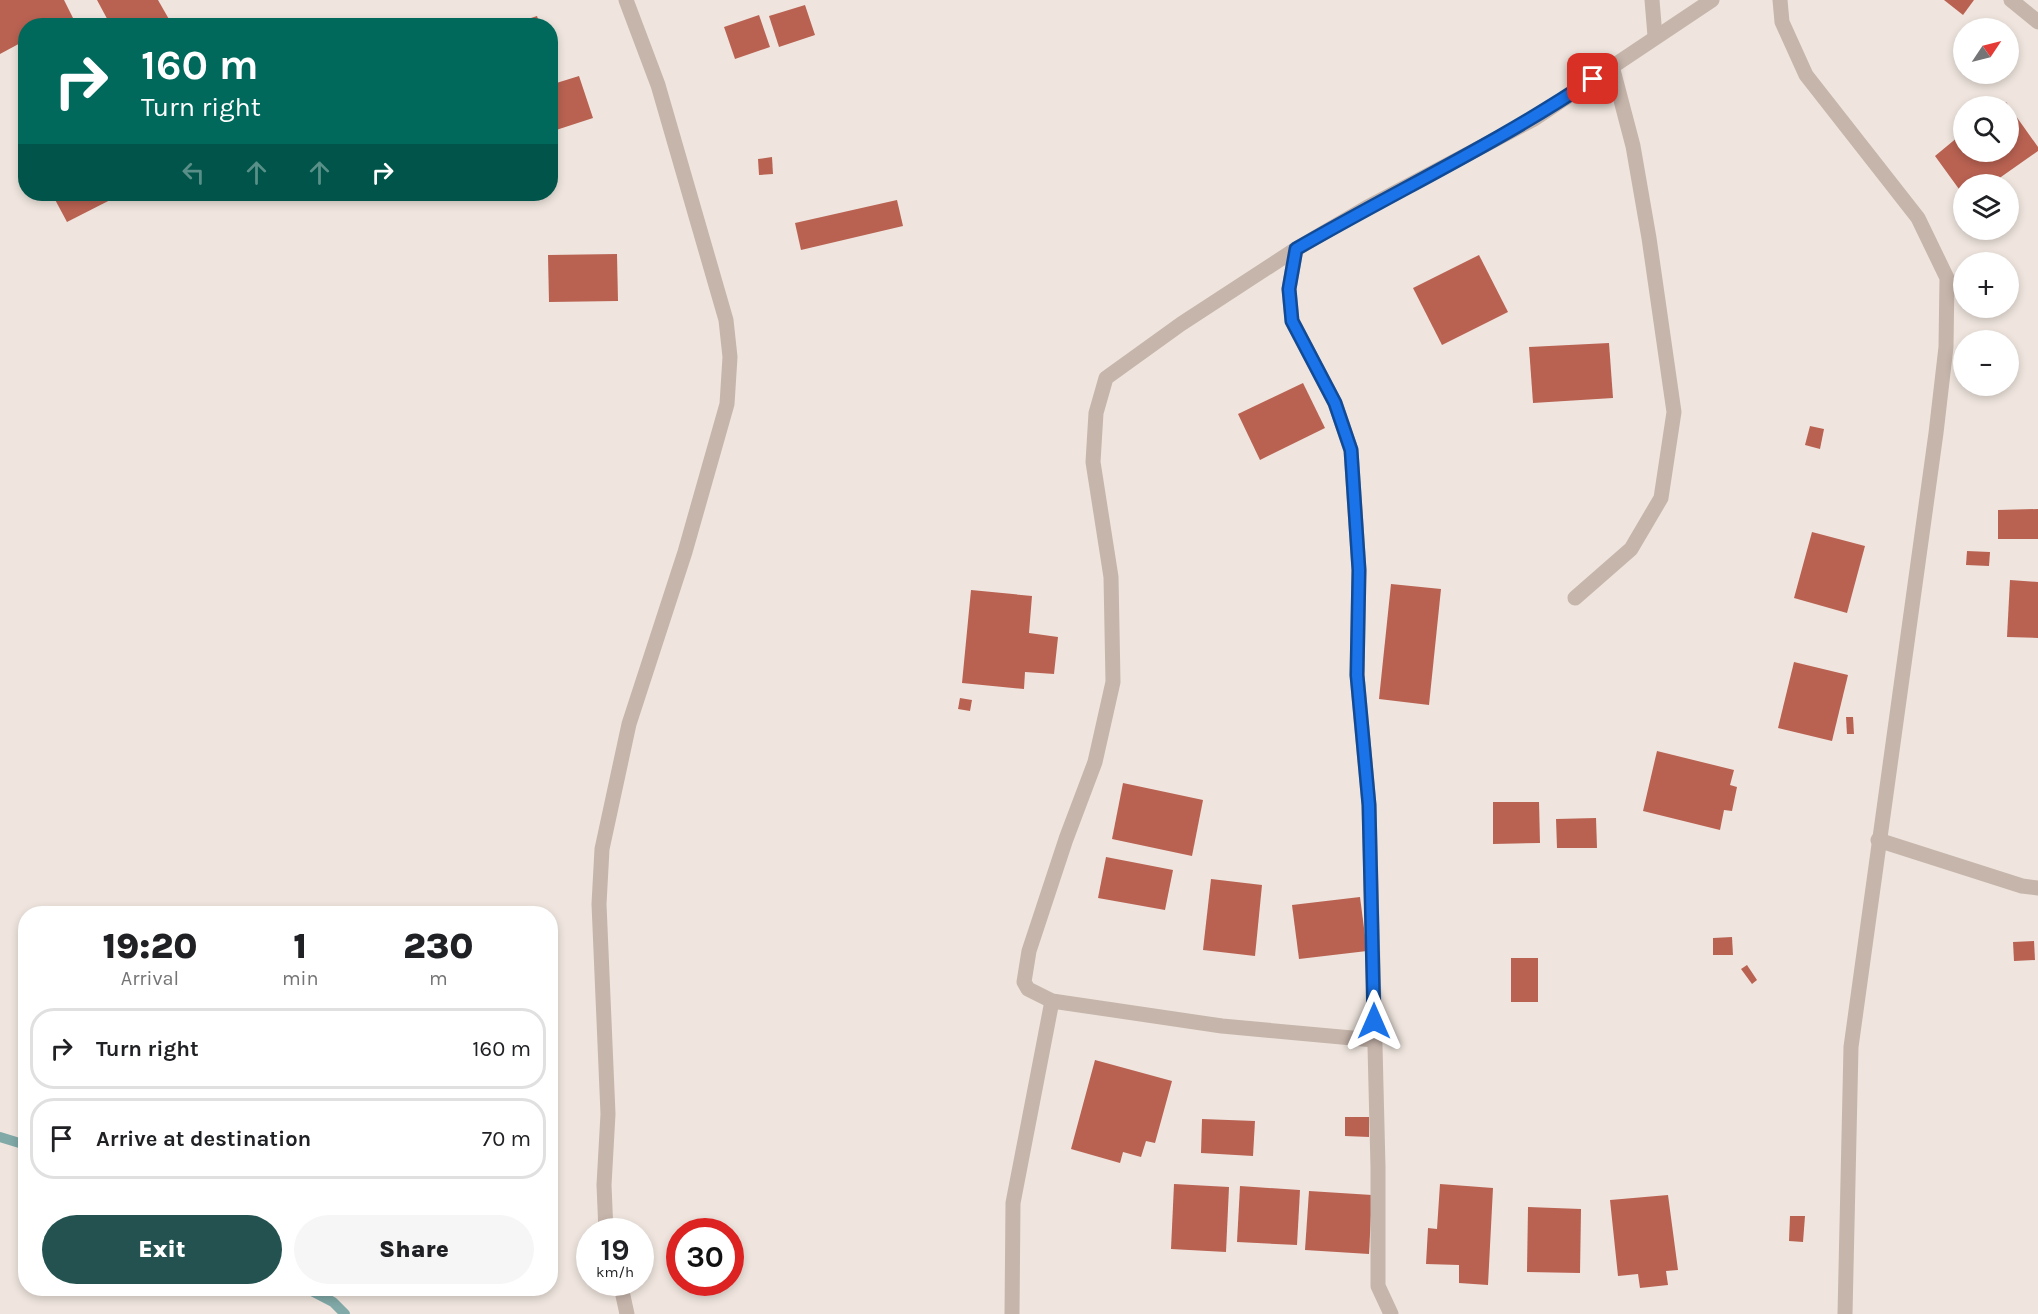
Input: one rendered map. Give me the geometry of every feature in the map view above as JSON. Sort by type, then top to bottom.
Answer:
[{"type":"street","points":[[605,1218],[604,1185],[608,1114],[599,904],[602,849],[629,724],[685,552],[727,404],[730,357],[726,320],[661,96],[626,0]]},
{"type":"street","points":[[1652,0],[1655,36]]},
{"type":"street","points":[[1374,1040],[1222,1026],[1052,1001],[1028,989],[1024,982],[1029,951],[1066,839],[1095,762],[1113,681],[1111,577],[1093,462],[1096,413],[1106,378],[1181,324],[1296,249],[1366,208],[1534,119],[1712,0]]},
{"type":"street","points":[[1780,0],[1782,22],[1806,75],[1918,218],[1947,278],[1946,347],[1937,423],[1851,1047],[1845,1314]]},
{"type":"street","points":[[2011,0],[2038,22]]},
{"type":"street","points":[[1575,598],[1632,549],[1661,498],[1674,412],[1633,146],[1612,66]]},
{"type":"street","points":[[1296,249],[1289,289],[1292,321],[1335,403],[1351,450],[1359,570],[1357,675],[1369,805],[1378,1167],[1378,1286],[1391,1314]]},
{"type":"street","points":[[1878,840],[2022,886],[2038,888]]},
{"type":"street","points":[[1012,1314],[1012,1203],[1052,1001]]},
{"type":"street","points":[[623,1296],[627,1314]]},
{"type":"building","points":[[0,0],[64,0],[73,18],[18,18],[18,44],[0,54]]},
{"type":"building","points":[[97,0],[158,0],[168,18],[107,18]]},
{"type":"building","points":[[1944,0],[1974,0],[1963,15]]},
{"type":"building","points":[[805,5],[815,35],[779,47],[769,16]]},
{"type":"building","points":[[759,15],[770,47],[735,59],[724,27]]},
{"type":"building","points":[[579,76],[593,118],[558,129],[558,83]]},
{"type":"building","points":[[2019,120],[2038,147],[2038,151],[2005,174],[1953,174],[1953,181],[1935,156],[1953,141],[1953,162],[2019,162]]},
{"type":"building","points":[[772,157],[773,174],[759,175],[758,159]]},
{"type":"building","points":[[897,200],[903,226],[801,250],[795,223]]},
{"type":"building","points":[[56,201],[108,201],[67,222]]},
{"type":"building","points":[[617,254],[618,301],[549,302],[548,255]]},
{"type":"building","points":[[1479,255],[1508,312],[1442,345],[1413,288]]},
{"type":"building","points":[[1609,343],[1613,398],[1533,403],[1529,347]]},
{"type":"building","points":[[1303,383],[1325,428],[1260,460],[1238,414]]},
{"type":"building","points":[[1810,426],[1824,429],[1820,449],[1805,445]]},
{"type":"building","points":[[2038,509],[2038,539],[1998,539],[1998,510]]},
{"type":"building","points":[[1812,532],[1865,546],[1847,613],[1794,598]]},
{"type":"building","points":[[1967,551],[1990,552],[1989,566],[1966,565]]},
{"type":"building","points":[[2010,580],[2038,582],[2038,638],[2007,637]]},
{"type":"building","points":[[1391,584],[1441,589],[1429,705],[1379,699]]},
{"type":"building","points":[[971,590],[1032,596],[1029,633],[1058,637],[1054,674],[1025,672],[1024,689],[962,683]]},
{"type":"building","points":[[1794,662],[1848,675],[1832,741],[1778,728]]},
{"type":"building","points":[[960,698],[972,700],[970,711],[958,709]]},
{"type":"building","points":[[1846,717],[1853,717],[1854,734],[1847,734]]},
{"type":"building","points":[[1657,751],[1734,770],[1730,785],[1737,787],[1732,811],[1724,810],[1720,830],[1643,811]]},
{"type":"building","points":[[1123,783],[1203,800],[1192,856],[1112,839]]},
{"type":"building","points":[[1493,802],[1539,802],[1540,843],[1493,844]]},
{"type":"building","points":[[1596,818],[1597,848],[1557,848],[1556,819]]},
{"type":"building","points":[[1106,857],[1173,870],[1165,910],[1098,898]]},
{"type":"building","points":[[1211,879],[1262,885],[1255,956],[1203,950]]},
{"type":"building","points":[[1360,897],[1367,951],[1299,959],[1292,905]]},
{"type":"building","points":[[1732,937],[1733,955],[1713,955],[1713,938]]},
{"type":"building","points":[[2034,941],[2035,960],[2014,961],[2013,942]]},
{"type":"building","points":[[1511,958],[1538,958],[1538,1002],[1511,1002]]},
{"type":"building","points":[[1747,965],[1757,980],[1752,984],[1741,969]]},
{"type":"building","points":[[1095,1060],[1172,1081],[1155,1143],[1146,1141],[1141,1157],[1123,1152],[1120,1163],[1071,1149]]},
{"type":"building","points":[[1345,1117],[1369,1117],[1369,1137],[1345,1136]]},
{"type":"building","points":[[1202,1119],[1255,1121],[1253,1156],[1201,1153]]},
{"type":"building","points":[[1174,1184],[1229,1187],[1226,1252],[1171,1249]]},
{"type":"building","points":[[1440,1184],[1493,1188],[1488,1285],[1459,1283],[1459,1265],[1426,1264],[1428,1228],[1437,1229]]},
{"type":"building","points":[[1240,1186],[1300,1190],[1297,1245],[1237,1242]]},
{"type":"building","points":[[1309,1191],[1372,1195],[1369,1254],[1305,1250]]},
{"type":"building","points":[[1668,1195],[1678,1270],[1666,1271],[1668,1285],[1640,1288],[1638,1274],[1618,1276],[1610,1200]]},
{"type":"building","points":[[1528,1207],[1581,1209],[1580,1273],[1527,1272]]},
{"type":"building","points":[[1790,1216],[1805,1216],[1803,1242],[1789,1241]]},
{"type":"waterway","points":[[0,1137],[18,1143]]},
{"type":"waterway","points":[[321,1296],[333,1302],[345,1314]]},
{"type":"route","points":[[1374,1021],[1369,805],[1357,675],[1359,570],[1351,450],[1335,403],[1292,321],[1289,289],[1296,249],[1366,208],[1534,119],[1593,79]]}]
